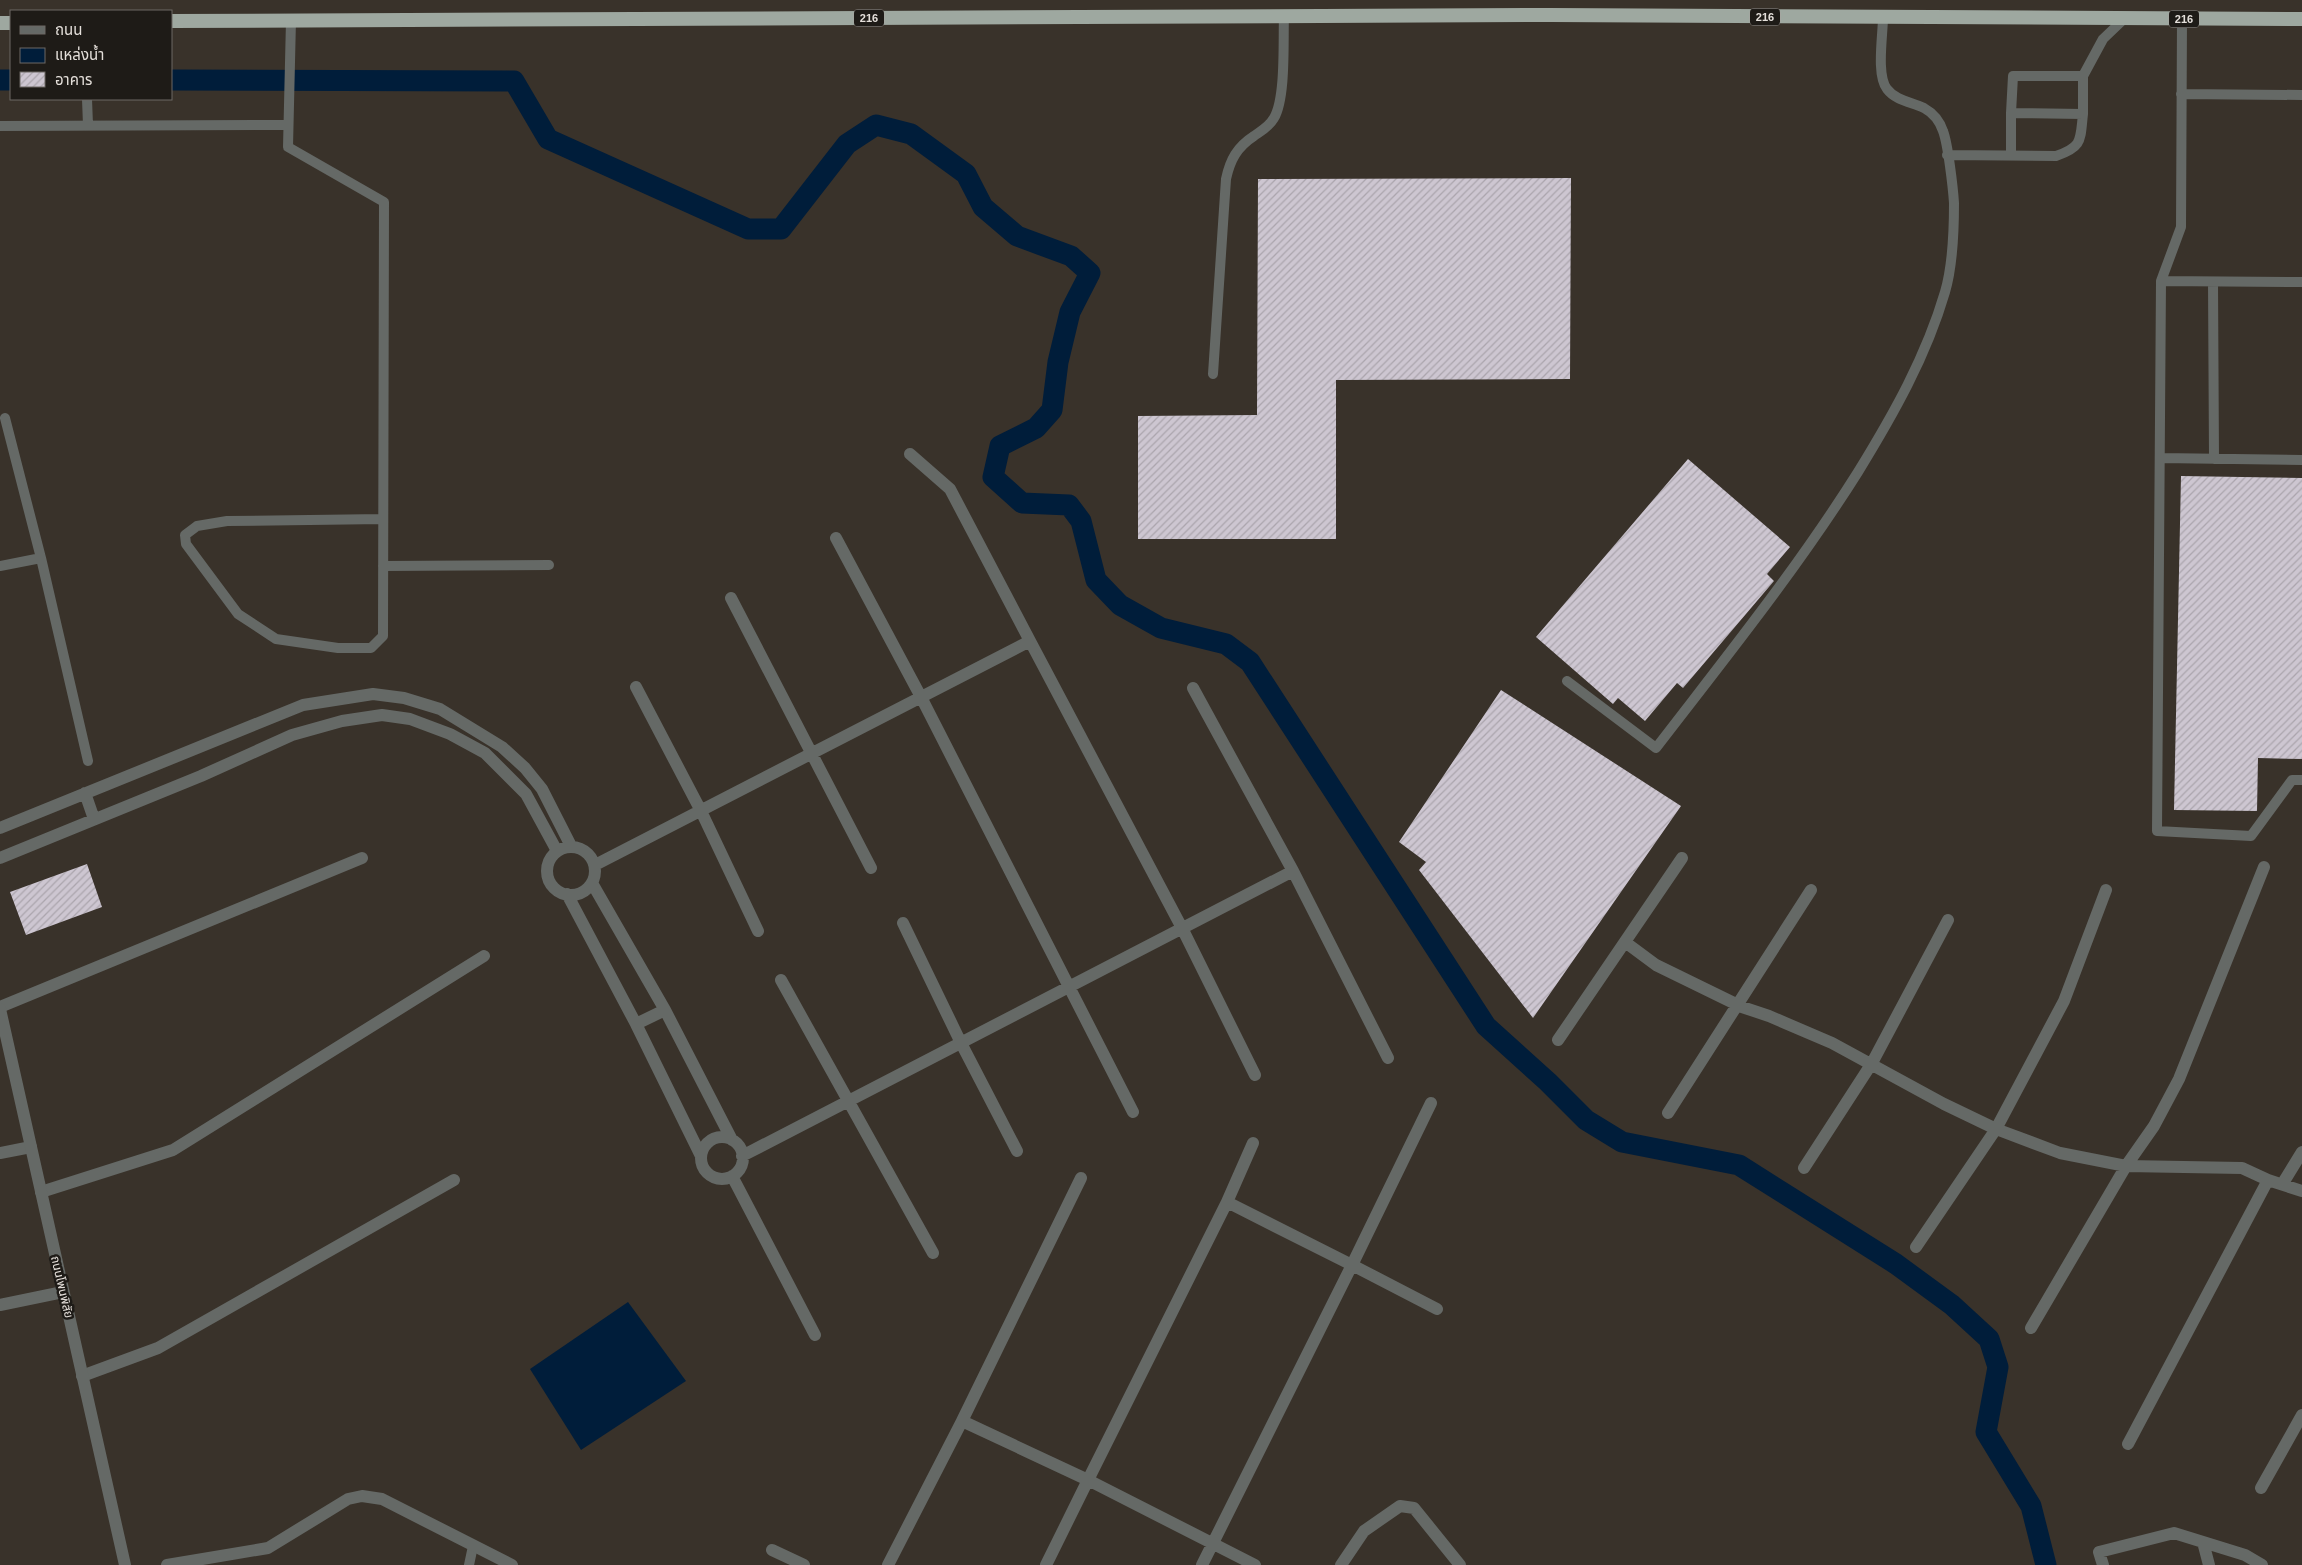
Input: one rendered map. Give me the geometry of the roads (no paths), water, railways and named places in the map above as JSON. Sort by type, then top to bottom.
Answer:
[{"type":"highway","name":"216","points":[[172,21],[1284,16],[2302,19]]},
{"type":"street","points":[[910,454],[950,489],[1182,928],[1255,1074]]},
{"type":"street","points":[[836,538],[921,697],[1133,1112]]},
{"type":"street","points":[[731,598],[872,868]]},
{"type":"street","points":[[595,865],[1030,641]]},
{"type":"street","points":[[636,687],[701,811],[758,931]]},
{"type":"street","points":[[1193,688],[1293,871],[1388,1058]]},
{"type":"street","points":[[0,828],[303,705],[373,694],[404,698],[440,709],[502,747],[525,768],[542,789],[572,846]]},
{"type":"street","points":[[0,858],[292,735],[342,721],[382,715],[410,719],[450,734],[485,753],[526,794],[557,851]]},
{"type":"street","points":[[84,793],[94,819]]},
{"type":"street","points":[[592,884],[580,893],[567,894],[556,889],[548,878],[548,865],[557,851],[572,846],[583,849],[592,857],[595,865],[592,884],[665,1010],[732,1140]]},
{"type":"street","points":[[0,1008],[362,858]]},
{"type":"street","points":[[1558,1040],[1682,858]]},
{"type":"street","points":[[2031,1328],[2126,1166],[2154,1126],[2180,1080],[2264,867]]},
{"type":"street","points":[[742,1156],[1293,871]]},
{"type":"street","points":[[1668,1113],[1811,890]]},
{"type":"street","points":[[1916,1247],[1996,1129],[2064,1002],[2106,890]]},
{"type":"street","points":[[567,894],[636,1024],[701,1156],[702,1165],[711,1176],[725,1179],[732,1176],[741,1166],[742,1156],[738,1145],[726,1138],[715,1138],[709,1142],[701,1156]]},
{"type":"street","points":[[1804,1168],[1872,1063],[1948,920]]},
{"type":"street","points":[[903,923],[1016,1151]]},
{"type":"street","points":[[1625,942],[1656,965],[1737,1004],[1872,1063],[1908,1086],[1996,1129],[2060,1153],[2126,1166],[2242,1168],[2268,1180],[2283,1183],[2302,1191]]},
{"type":"street","points":[[41,1192],[173,1150],[484,956]]},
{"type":"street","points":[[781,980],[933,1253]]},
{"type":"street","name":"ถนนโพนพิสัย","points":[[0,1008],[125,1565]]},
{"type":"street","points":[[636,1024],[665,1010]]},
{"type":"street","points":[[1202,1565],[1431,1103]]},
{"type":"street","points":[[1046,1565],[1228,1202],[1253,1143]]},
{"type":"street","points":[[0,1153],[31,1148]]},
{"type":"street","points":[[2283,1183],[2302,1152]]},
{"type":"street","points":[[732,1176],[815,1335]]},
{"type":"street","points":[[888,1565],[962,1421],[1081,1178]]},
{"type":"street","points":[[82,1376],[158,1348],[454,1180]]},
{"type":"street","points":[[2128,1444],[2268,1180]]},
{"type":"street","points":[[1228,1202],[1437,1309]]},
{"type":"street","points":[[0,1305],[63,1292]]},
{"type":"street","points":[[2260,1488],[2302,1415]]},
{"type":"street","points":[[962,1421],[1088,1480],[1255,1565]]},
{"type":"street","points":[[167,1565],[268,1548],[348,1499],[362,1496],[382,1499],[512,1565]]},
{"type":"street","points":[[1342,1565],[1364,1531],[1400,1506],[1414,1508],[1460,1565]]},
{"type":"street","points":[[2103,1565],[2099,1552],[2174,1533],[2245,1555],[2262,1565]]},
{"type":"street","points":[[2203,1542],[2209,1565]]},
{"type":"street","points":[[772,1550],[804,1565]]},
{"type":"lane","points":[[1213,374],[1228,172],[1236,152],[1247,140],[1268,126],[1274,118],[1278,106],[1282,72],[1284,16]]},
{"type":"lane","points":[[1567,682],[1656,748],[1786,580],[1836,507],[1887,425],[1923,354],[1946,290],[1952,246],[1954,201],[1943,131],[1936,117],[1925,108],[1901,100],[1886,89],[1881,73],[1883,17]]},
{"type":"lane","points":[[1947,155],[2056,156],[2072,151],[2080,139],[2083,114],[2083,76],[2103,39],[2125,18]]},
{"type":"lane","points":[[2182,19],[2181,227],[2161,281],[2157,831],[2251,836],[2292,780],[2302,780]]},
{"type":"lane","points":[[291,20],[288,147],[384,202],[383,636],[371,648],[338,648],[276,639],[238,614],[186,544],[185,535],[197,526],[227,521],[383,519]]},
{"type":"lane","points":[[2011,155],[2013,76],[2083,76]]},
{"type":"lane","points":[[2181,94],[2302,95]]},
{"type":"lane","points":[[87,100],[88,125]]},
{"type":"lane","points":[[2012,113],[2083,114]]},
{"type":"lane","points":[[0,126],[288,125]]},
{"type":"lane","points":[[2161,281],[2302,282]]},
{"type":"lane","points":[[2213,282],[2214,459]]},
{"type":"lane","points":[[5,418],[41,558],[88,761]]},
{"type":"lane","points":[[2160,458],[2302,460]]},
{"type":"lane","points":[[0,566],[41,558]]},
{"type":"lane","points":[[383,566],[549,564]]},
{"type":"lane","points":[[469,1565],[473,1546]]},
{"type":"water","points":[[628,1302],[686,1381],[581,1450],[530,1369]]},
{"type":"waterway","points":[[0,80],[10,80]]},
{"type":"waterway","points":[[172,80],[514,81],[548,139],[748,229],[781,229],[847,144],[876,125],[911,134],[966,174],[983,207],[1017,236],[1071,256],[1090,273],[1070,312],[1058,362],[1052,410],[1036,428],[1000,446],[993,477],[1022,503],[1069,505],[1081,521],[1096,580],[1120,605],[1161,628],[1226,644],[1250,662],[1486,1026],[1548,1082],[1586,1120],[1622,1142],[1739,1165],[1896,1264],[1952,1305],[1989,1339],[1998,1367],[1986,1432],[2031,1506],[2046,1565]]}]
